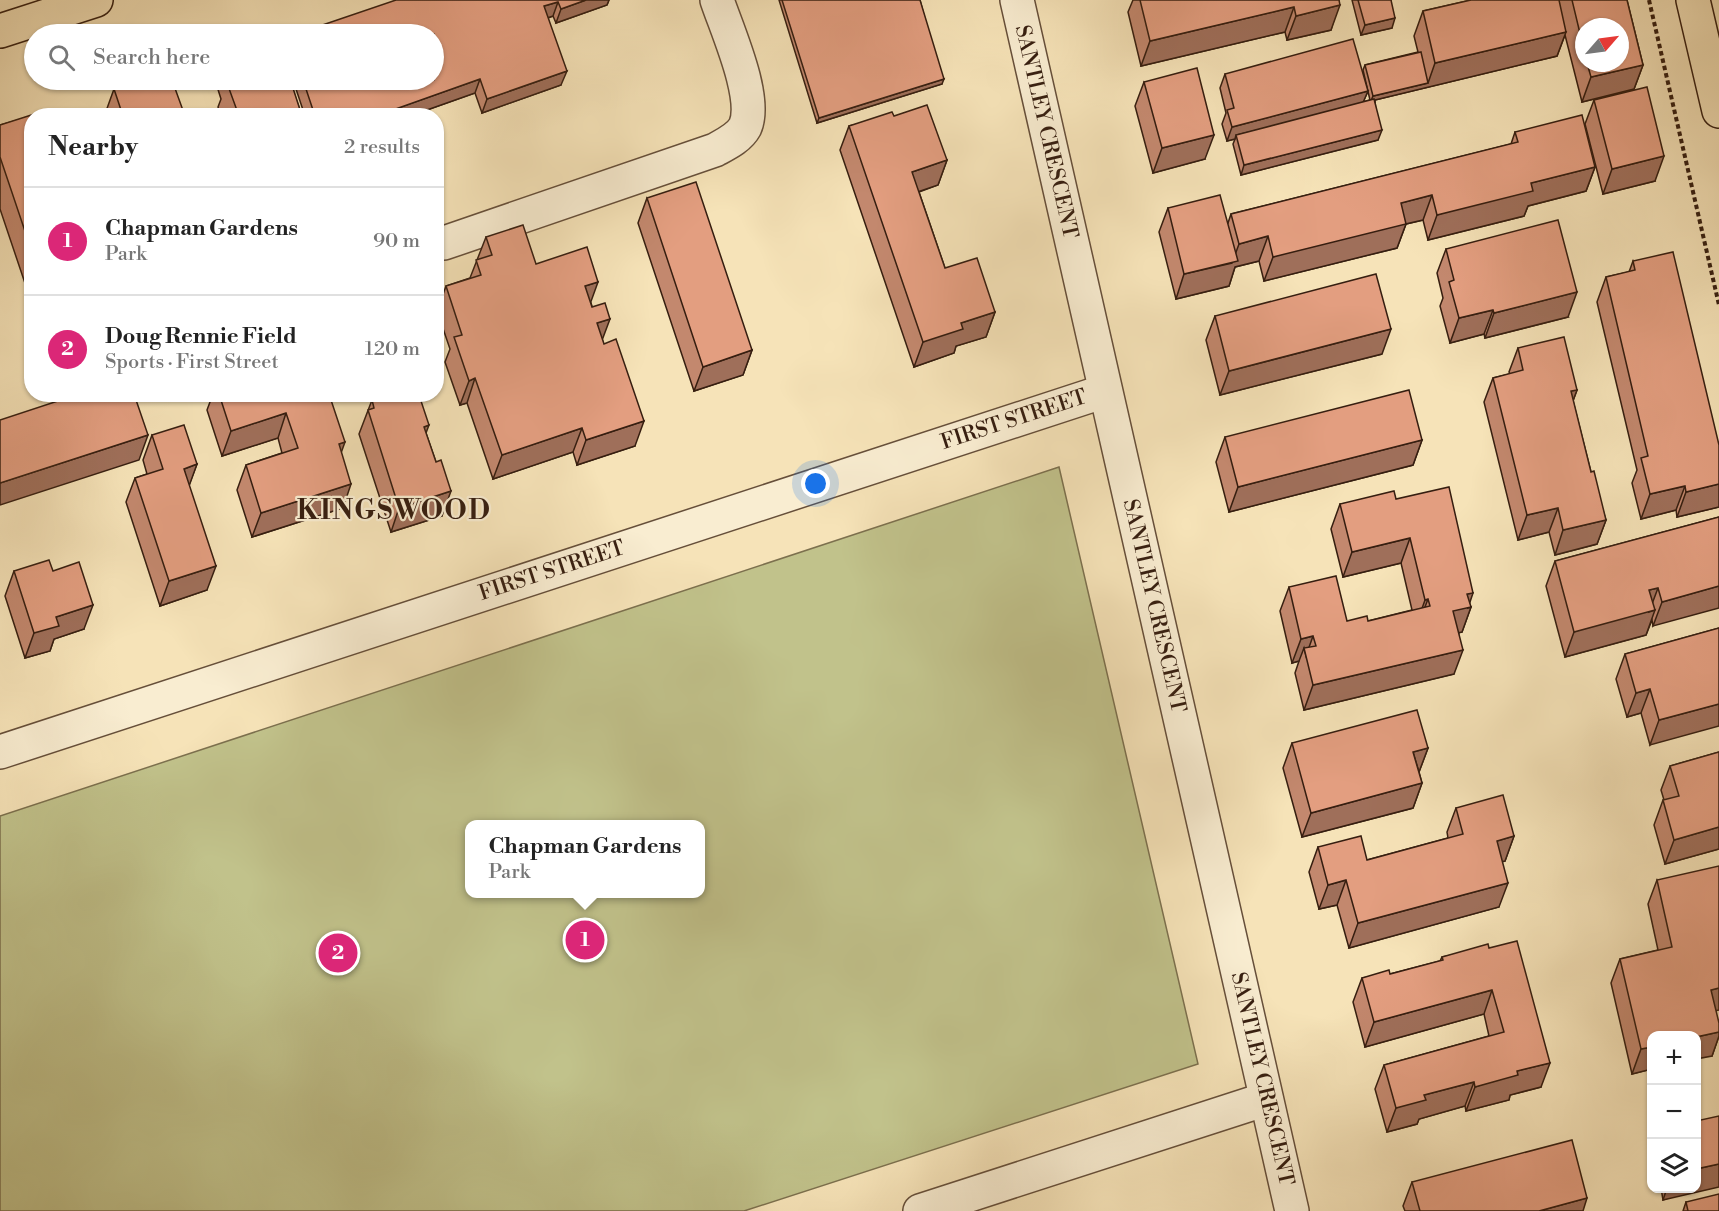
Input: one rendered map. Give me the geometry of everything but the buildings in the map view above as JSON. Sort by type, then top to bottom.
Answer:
[{"type":"main road","points":[[0,31],[96,0]]},
{"type":"main road","points":[[1693,0],[1719,111]]},
{"type":"street","points":[[444,243],[715,150],[732,141],[744,128],[748,112],[748,92],[717,0]]},
{"type":"street","name":"SANTLEY CRESCENT","points":[[1017,0],[1292,1211]]},
{"type":"street","name":"FIRST STREET","points":[[0,752],[1105,391]]},
{"type":"street","points":[[920,1211],[1266,1099]]},
{"type":"path","points":[[1649,0],[1719,305]]},
{"type":"green space","points":[[1059,467],[1198,1064],[744,1211],[0,1211],[0,816]]},
{"type":"place","name":"Chapman Gardens","points":[[585,940]]},
{"type":"place","name":"Doug Rennie Field","points":[[338,953]]},
{"type":"district","name":"KINGSWOOD","points":[[394,511]]}]
